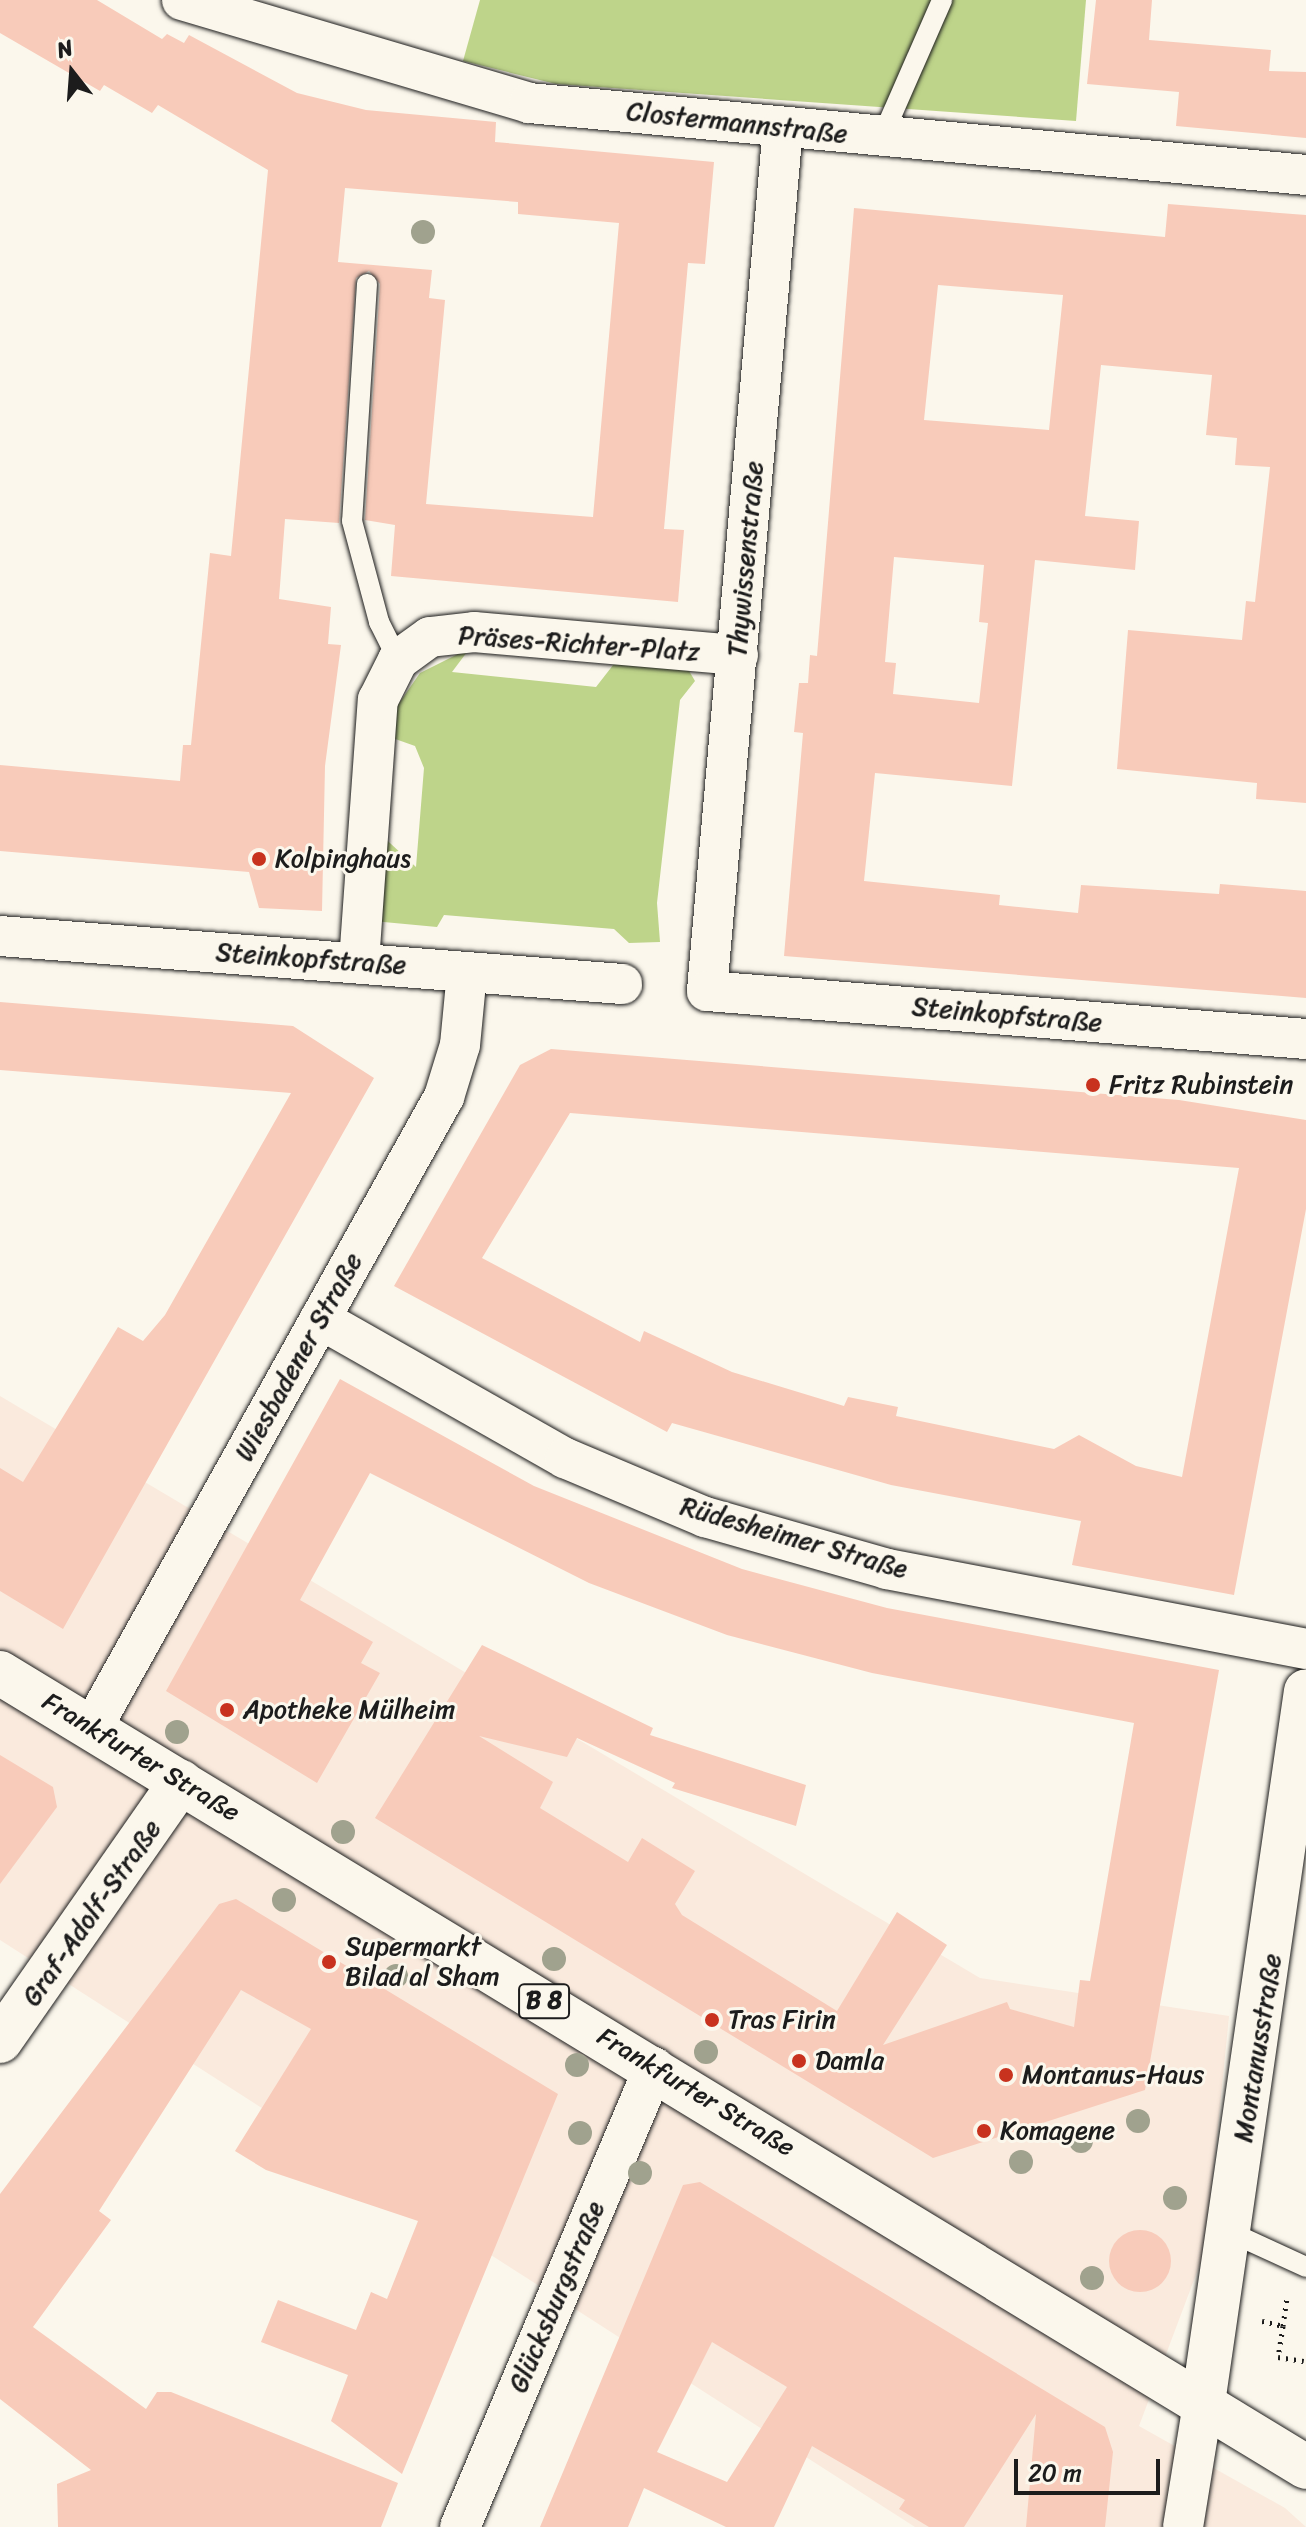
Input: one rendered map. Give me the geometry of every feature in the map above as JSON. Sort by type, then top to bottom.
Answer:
[{"type":"main road","name":"Frankfurter Straße","points":[[0,1673],[654,2067],[1306,2467]]},
{"type":"main road","name":"Montanusstraße","points":[[1203,2403],[1298,1831],[1305,1705]]},
{"type":"main road","name":"Graf-Adolf-Straße","points":[[0,2041],[181,1782]]},
{"type":"street","name":"Clostermannstraße","points":[[182,0],[529,103],[1306,175]]},
{"type":"street","name":"Thywissenstraße","points":[[707,991],[783,127]]},
{"type":"street","name":"Präses-Richter-Platz","points":[[359,962],[378,700],[398,660],[430,637],[474,632],[738,655]]},
{"type":"street","name":"Steinkopfstraße","points":[[0,936],[622,984]]},
{"type":"street","name":"Wiesbadener Straße","points":[[92,1728],[444,1097],[460,1045],[467,972]]},
{"type":"street","name":"Steinkopfstraße","points":[[707,991],[1306,1039]]},
{"type":"street","name":"Rüdesheimer Straße","points":[[320,1319],[565,1458],[705,1517],[887,1569],[1306,1649]]},
{"type":"street","name":"Glücksburgstraße","points":[[460,2527],[654,2067]]},
{"type":"street","points":[[1183,2527],[1203,2403]]},
{"type":"lane","points":[[882,137],[942,0]]},
{"type":"lane","points":[[367,284],[352,521],[379,622],[398,660]]},
{"type":"lane","points":[[1230,2232],[1306,2267]]},
{"type":"path","points":[[1218,2310],[1283,2326],[1278,2357],[1304,2361]]},
{"type":"shaded area","points":[[0,1396],[980,1978],[1229,2016],[1206,2248],[1139,2426],[1285,2508],[1306,2527],[915,2527],[0,1940]]},
{"type":"green space","points":[[480,0],[1086,0],[1076,121],[556,84],[463,61]]},
{"type":"green space","points":[[470,648],[452,672],[596,687],[617,660],[688,669],[695,681],[680,700],[657,903],[660,942],[629,943],[614,929],[444,915],[437,927],[373,921],[378,832],[416,867],[424,768],[415,746],[384,735],[388,719],[420,673]]},
{"type":"building","points":[[0,0],[97,0],[162,39],[167,34],[184,43],[189,35],[297,93],[366,110],[496,122],[495,142],[714,162],[705,264],[688,263],[664,529],[684,530],[678,602],[391,576],[395,525],[365,520],[380,284],[369,271],[356,278],[339,523],[285,519],[279,599],[331,607],[328,644],[341,645],[325,766],[322,911],[259,908],[249,872],[0,851],[0,765],[180,781],[183,745],[191,745],[210,553],[231,556],[268,170],[158,105],[152,113],[104,85],[100,91],[0,33]],"holes":[[[345,188],[518,202],[518,214],[619,223],[593,517],[426,504],[445,300],[429,298],[432,270],[338,262]]]},
{"type":"building","points":[[1096,0],[1152,0],[1149,40],[1271,50],[1269,71],[1306,72],[1306,138],[1176,126],[1179,92],[1087,84]]},
{"type":"building","points":[[1168,204],[1306,215],[1306,803],[1256,799],[1257,783],[1117,769],[1128,630],[1242,640],[1246,601],[1255,602],[1270,467],[1235,465],[1237,438],[1206,435],[1212,375],[1101,365],[1085,516],[1139,521],[1135,570],[1035,560],[1012,786],[875,773],[864,881],[1000,895],[999,905],[1078,913],[1081,885],[1219,894],[1220,884],[1306,891],[1306,998],[784,956],[803,733],[794,732],[799,683],[808,683],[810,655],[817,656],[854,208],[1165,237]],"holes":[[[938,285],[1063,295],[1049,430],[924,420]],[[894,557],[984,565],[979,622],[988,623],[979,703],[893,694],[896,663],[885,662]]]},
{"type":"building","points":[[0,1002],[293,1026],[374,1078],[63,1629],[0,1591],[0,1468],[23,1482],[118,1327],[143,1341],[165,1315],[291,1093],[0,1070]]},
{"type":"building","points":[[551,1049],[1179,1100],[1306,1120],[1306,1209],[1234,1595],[1072,1565],[1081,1521],[891,1485],[672,1423],[667,1432],[394,1286],[520,1065]],"holes":[[[570,1113],[1239,1168],[1182,1477],[1136,1466],[1079,1435],[1054,1449],[896,1416],[898,1407],[848,1397],[844,1406],[732,1372],[644,1331],[640,1342],[482,1258]]]},
{"type":"building","points":[[340,1379],[534,1486],[742,1569],[887,1608],[1219,1670],[1145,2090],[933,2158],[375,1818],[482,1645],[653,1728],[650,1735],[806,1785],[796,1826],[672,1788],[675,1783],[577,1738],[567,1757],[479,1736],[553,1782],[540,1808],[628,1862],[642,1838],[695,1871],[675,1904],[682,1915],[837,2011],[897,1912],[947,1945],[883,2045],[1007,2002],[1010,2009],[1074,2027],[1080,1980],[1090,1981],[1134,1723],[872,1673],[727,1635],[589,1583],[370,1473],[300,1600],[373,1642],[361,1663],[380,1673],[317,1783],[166,1691]]},
{"type":"building","points":[[0,1755],[53,1787],[57,1807],[0,1884]]},
{"type":"building","points":[[236,1899],[558,2094],[402,2474],[331,2421],[348,2375],[261,2342],[278,2300],[356,2330],[371,2292],[387,2299],[418,2221],[266,2170],[235,2151],[311,2029],[241,1990],[99,2211],[111,2220],[33,2327],[146,2409],[157,2392],[171,2392],[398,2483],[381,2527],[58,2527],[57,2484],[91,2470],[0,2399],[0,2194],[219,1904]]},
{"type":"building","points":[[700,2182],[1105,2427],[1113,2452],[1105,2527],[1026,2527],[1036,2414],[964,2527],[929,2527],[899,2509],[905,2500],[812,2446],[774,2527],[726,2527],[644,2488],[628,2527],[540,2527],[683,2185]],"holes":[[[712,2342],[787,2387],[727,2482],[657,2452]]]},
{"type":"building","points":[[1140,2230],[1162,2239],[1171,2261],[1162,2283],[1140,2292],[1118,2283],[1109,2261],[1118,2239]]},
{"type":"place","name":"Kolpinghaus","points":[[259,859]]},
{"type":"place","name":"Fritz Rubinstein","points":[[1093,1085]]},
{"type":"place","name":"Apotheke Mülheim","points":[[227,1710]]},
{"type":"place","name":"Supermarkt Bilad al Sham","points":[[329,1962]]},
{"type":"place","name":"Tras Firin","points":[[712,2020]]},
{"type":"place","name":"Damla","points":[[799,2061]]},
{"type":"place","name":"Montanus-Haus","points":[[1006,2075]]},
{"type":"place","name":"Komagene","points":[[984,2131]]}]
